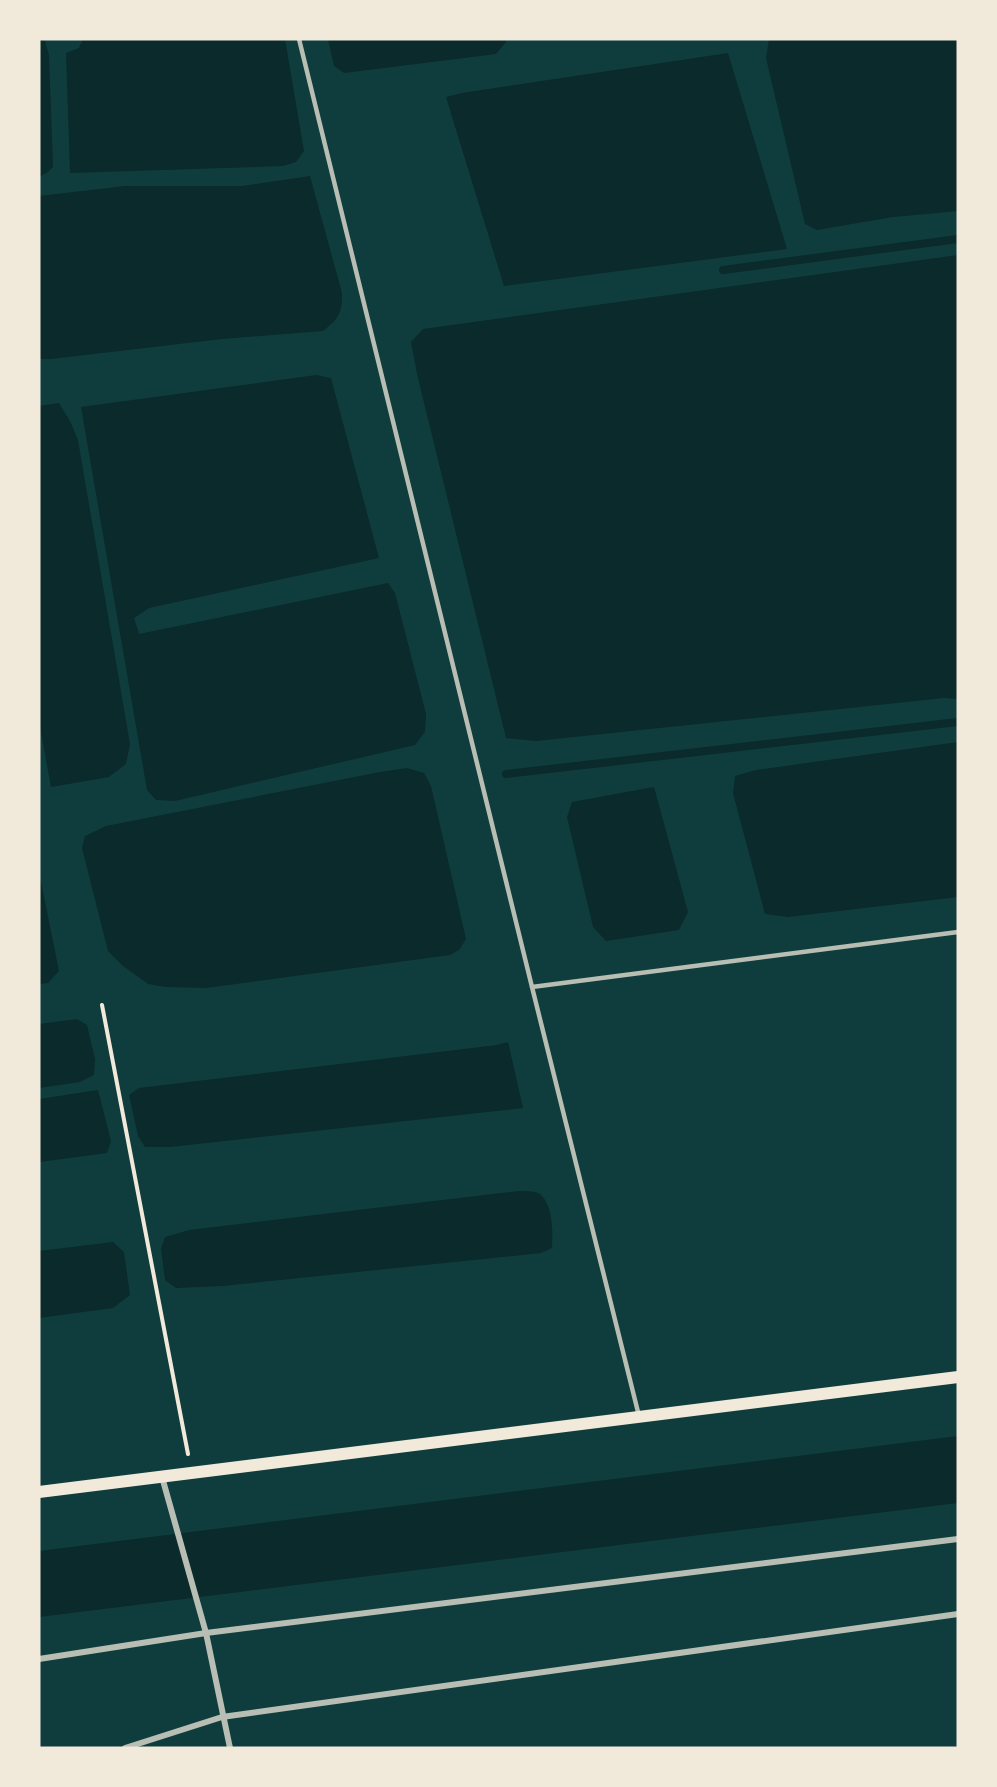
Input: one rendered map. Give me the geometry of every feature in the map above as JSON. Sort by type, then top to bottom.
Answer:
[{"type":"main road","points":[[39,1492],[958,1377]]},
{"type":"street","points":[[162,1476],[206,1633],[230,1748]]},
{"type":"street","points":[[39,1659],[206,1633],[958,1539]]},
{"type":"street","points":[[125,1748],[222,1717],[958,1614]]},
{"type":"lane","points":[[299,39],[639,1416]]},
{"type":"lane","points":[[532,987],[958,932]]},
{"type":"path","points":[[102,1005],[192,1473]]},
{"type":"water","points":[[39,39],[45,41],[49,55],[53,167],[39,177]]},
{"type":"water","points":[[83,39],[285,39],[304,151],[296,162],[283,166],[70,173],[66,53],[79,48]]},
{"type":"water","points":[[328,39],[506,39],[506,42],[496,54],[344,73],[334,66]]},
{"type":"water","points":[[769,39],[958,39],[958,211],[893,217],[817,230],[805,224],[766,58]]},
{"type":"water","points":[[728,53],[787,249],[504,286],[446,97]]},
{"type":"water","points":[[310,176],[342,293],[338,315],[333,323],[323,331],[222,339],[39,359],[39,196],[125,186],[242,186]]},
{"type":"water","points":[[958,255],[958,699],[944,698],[536,741],[506,738],[417,374],[411,342],[423,329]]},
{"type":"water","points":[[316,375],[331,378],[379,558],[149,608],[134,618],[139,634],[388,583],[395,593],[426,714],[425,732],[415,745],[175,801],[156,800],[147,790],[81,407]]},
{"type":"water","points":[[59,403],[78,440],[130,744],[126,764],[109,777],[51,787],[39,721],[39,406]]},
{"type":"water","points":[[958,742],[958,897],[788,917],[765,914],[733,793],[735,776],[756,770]]},
{"type":"water","points":[[407,768],[424,773],[431,786],[466,939],[459,950],[450,955],[206,988],[148,984],[123,966],[108,951],[82,848],[85,836],[106,826]]},
{"type":"water","points":[[654,787],[688,912],[679,930],[606,941],[593,927],[567,817],[572,802]]},
{"type":"water","points":[[39,872],[59,971],[48,983],[39,984]]},
{"type":"water","points":[[77,1019],[87,1025],[95,1059],[94,1075],[80,1082],[39,1088],[39,1024]]},
{"type":"water","points":[[508,1042],[523,1108],[170,1147],[145,1147],[138,1136],[129,1095],[139,1088]]},
{"type":"water","points":[[98,1090],[111,1141],[107,1153],[39,1162],[39,1099]]},
{"type":"water","points":[[519,1191],[538,1193],[547,1203],[551,1218],[552,1248],[541,1253],[222,1286],[176,1288],[165,1280],[161,1249],[165,1237],[189,1230]]},
{"type":"water","points":[[113,1242],[124,1252],[130,1295],[113,1308],[39,1318],[39,1251]]},
{"type":"water","points":[[958,1436],[958,1503],[39,1617],[39,1551]]},
{"type":"waterway","points":[[723,270],[958,239]]},
{"type":"waterway","points":[[506,774],[958,722]]}]
